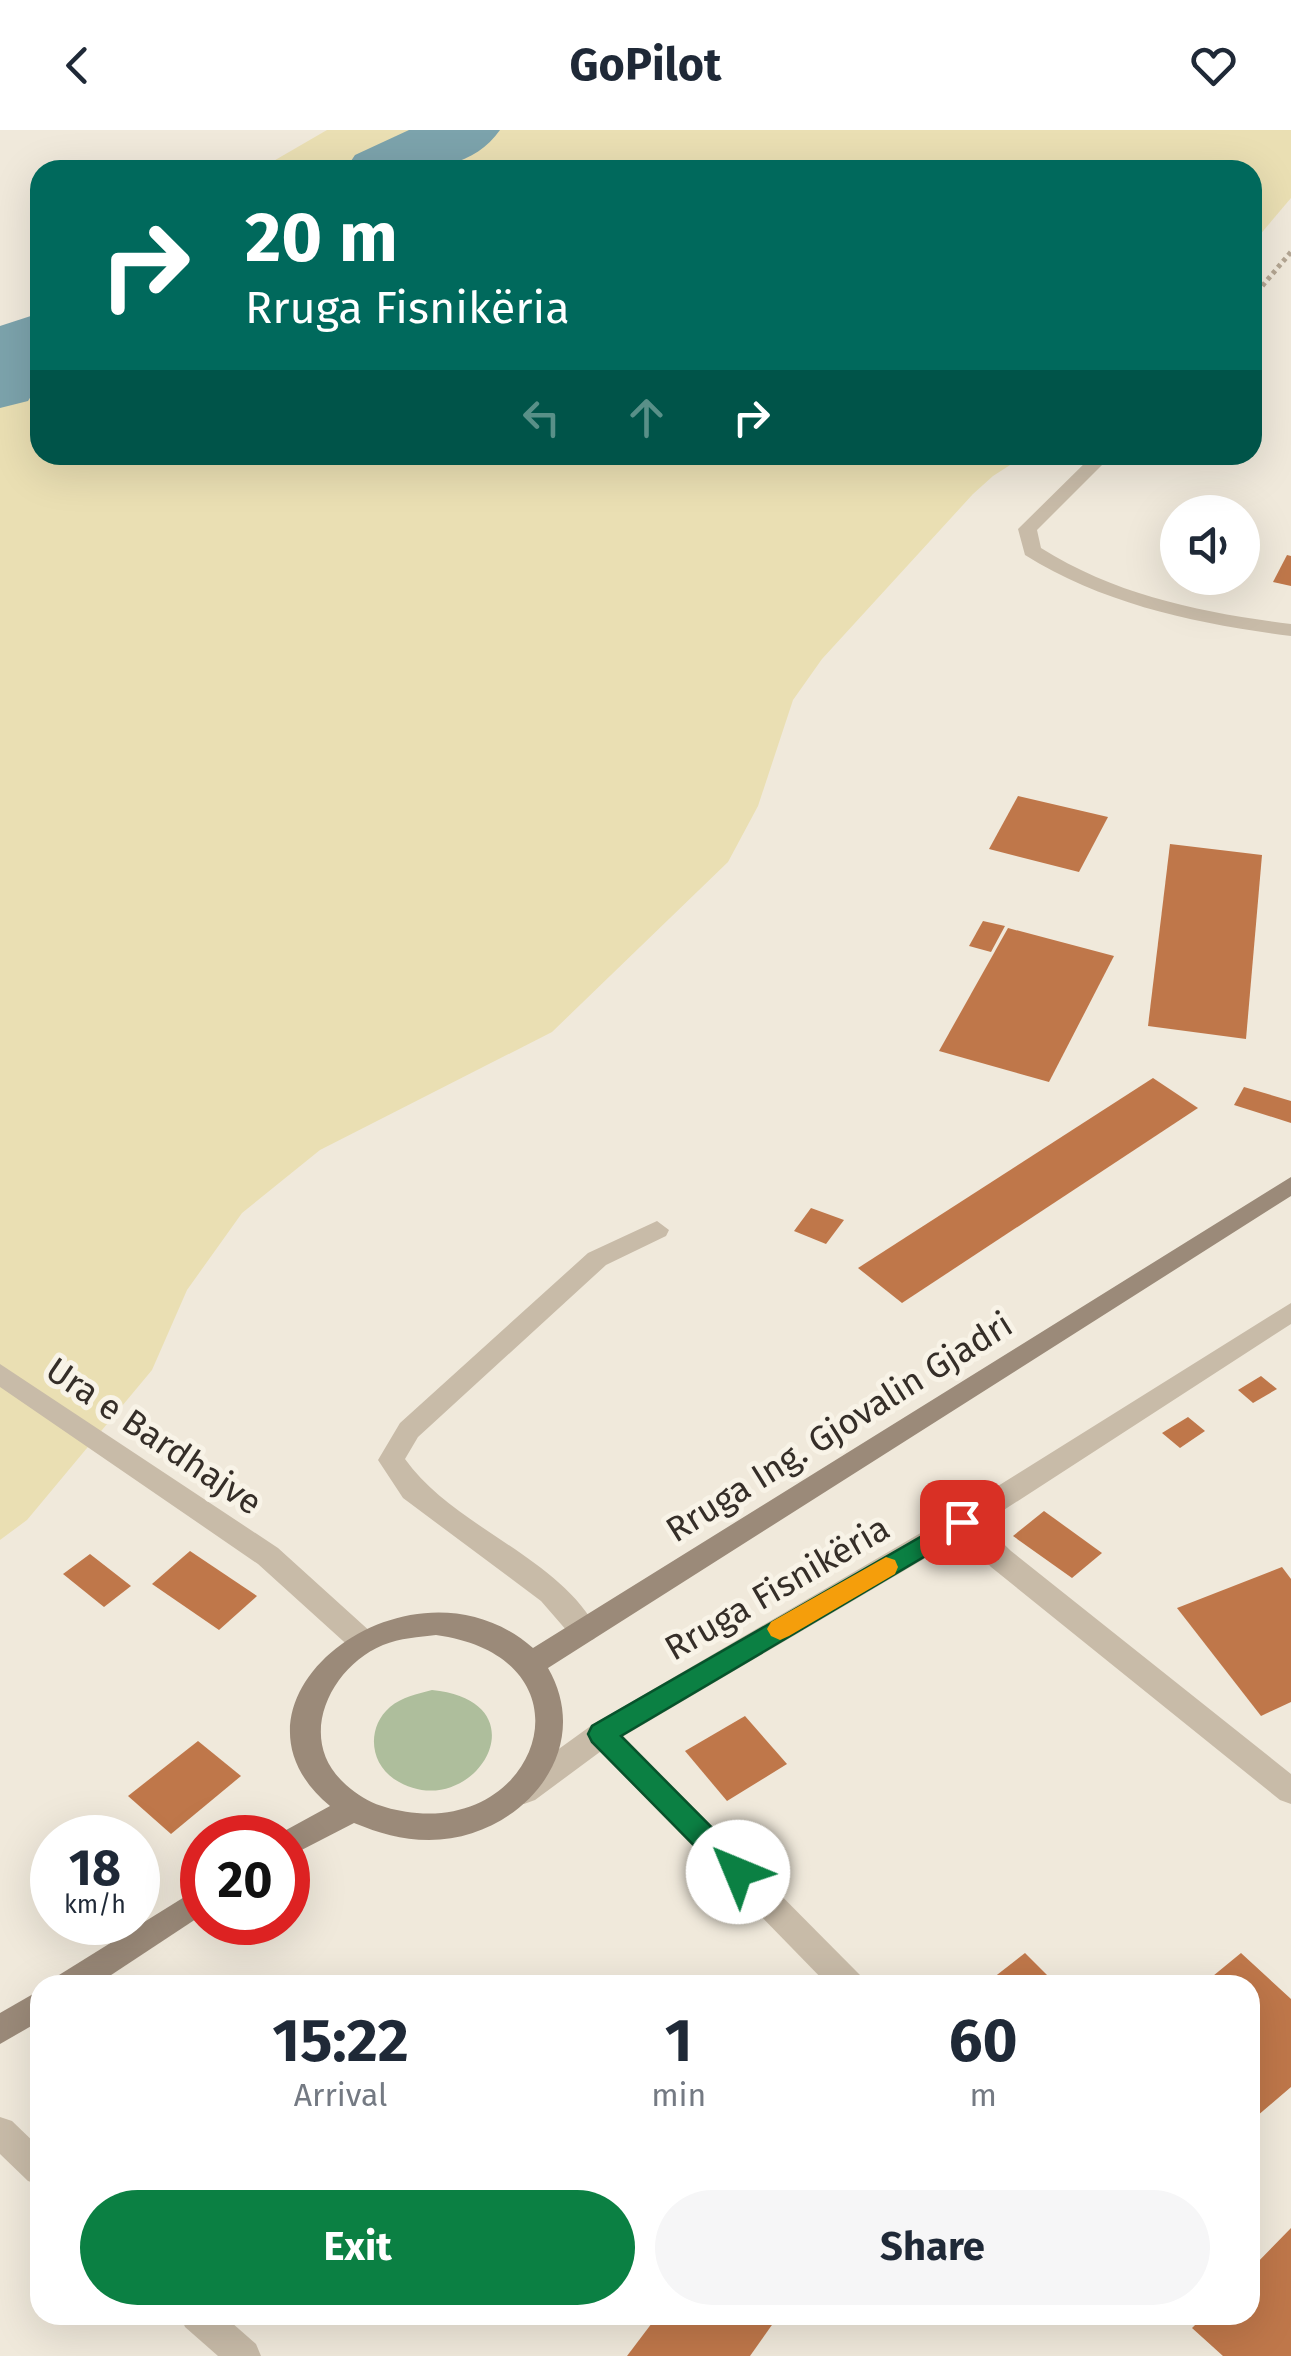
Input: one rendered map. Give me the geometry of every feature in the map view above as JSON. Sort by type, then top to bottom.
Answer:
[{"type":"main road","name":"Rruga Ing. Gjovalin Gjadri","points":[[530,1664],[1291,1185]]},
{"type":"main road","points":[[436,1624],[472,1628],[504,1642],[530,1664],[553,1710],[545,1760],[507,1804],[456,1826],[400,1829],[350,1810],[318,1780],[304,1743],[308,1704],[328,1669],[363,1642],[398,1628],[436,1624]]},
{"type":"main road","points":[[310,1832],[350,1810]]},
{"type":"main road","points":[[85,1975],[180,1913]]},
{"type":"main road","points":[[0,2030],[30,2010]]},
{"type":"street","points":[[1093,465],[1027,530],[1032,551],[1060,571],[1117,591],[1209,618],[1291,630]]},
{"type":"street","points":[[584,1631],[552,1593],[412,1491],[391,1460],[410,1430],[556,1295],[598,1259],[656,1230]]},
{"type":"street","name":"Rruga Fisnikëria","points":[[507,1804],[602,1734],[962,1522],[1291,1312]]},
{"type":"street","name":"Ura e Bardhajve","points":[[0,1374],[268,1556],[363,1642]]},
{"type":"street","points":[[962,1522],[1001,1560],[1291,1791]]},
{"type":"street","points":[[602,1734],[839,1975]]},
{"type":"street","points":[[0,2132],[30,2160]]},
{"type":"street","points":[[208,2325],[244,2356]]},
{"type":"path","points":[[1262,286],[1291,252]]},
{"type":"green space","points":[[432,1690],[467,1699],[487,1716],[492,1737],[486,1758],[471,1776],[449,1788],[422,1790],[386,1772],[376,1754],[375,1734],[377,1724],[390,1707]]},
{"type":"sand","points":[[327,130],[1291,130],[1291,198],[1262,232],[1262,160],[275,160]]},
{"type":"sand","points":[[30,318],[30,465],[1010,465],[973,494],[822,659],[793,700],[758,806],[728,862],[552,1032],[320,1150],[242,1213],[187,1290],[152,1370],[27,1520],[0,1540],[0,338]]},
{"type":"building","points":[[1287,555],[1291,556],[1291,586],[1273,582]]},
{"type":"building","points":[[1018,796],[1108,817],[1079,872],[989,849]]},
{"type":"building","points":[[1170,844],[1262,855],[1246,1039],[1148,1026]]},
{"type":"building","points":[[983,921],[1005,926],[991,952],[969,946]]},
{"type":"building","points":[[1008,928],[1114,956],[1049,1082],[939,1051]]},
{"type":"building","points":[[1153,1078],[1198,1108],[902,1303],[858,1268]]},
{"type":"building","points":[[1244,1087],[1291,1101],[1291,1123],[1234,1105]]},
{"type":"building","points":[[811,1208],[844,1220],[826,1244],[794,1231]]},
{"type":"building","points":[[1261,1376],[1277,1389],[1253,1403],[1238,1390]]},
{"type":"building","points":[[1188,1417],[1205,1431],[1180,1448],[1162,1433]]},
{"type":"building","points":[[1044,1511],[1102,1553],[1072,1578],[1013,1536]]},
{"type":"building","points":[[190,1551],[257,1596],[219,1630],[152,1584]]},
{"type":"building","points":[[90,1554],[131,1586],[104,1607],[63,1574]]},
{"type":"building","points":[[1282,1567],[1291,1579],[1291,1702],[1261,1716],[1177,1608]]},
{"type":"building","points":[[745,1716],[787,1764],[727,1801],[685,1751]]},
{"type":"building","points":[[198,1741],[241,1776],[194,1815],[180,1815],[180,1827],[171,1834],[160,1824],[160,1815],[150,1815],[128,1796]]},
{"type":"building","points":[[1025,1953],[1047,1975],[997,1975]]},
{"type":"building","points":[[1241,1953],[1291,1999],[1291,2087],[1260,2113],[1260,1975],[1214,1975]]},
{"type":"building","points":[[1291,2228],[1291,2356],[1223,2356],[1192,2328],[1260,2325],[1260,2260]]},
{"type":"building","points":[[650,2325],[772,2325],[750,2356],[627,2356]]},
{"type":"waterway","points":[[401,160],[465,130]]},
{"type":"waterway","points":[[0,384],[7,352],[30,341]]},
{"type":"slow traffic","points":[[780,1629],[886,1567]]},
{"type":"route","points":[[738,1872],[602,1734],[962,1522]]}]
